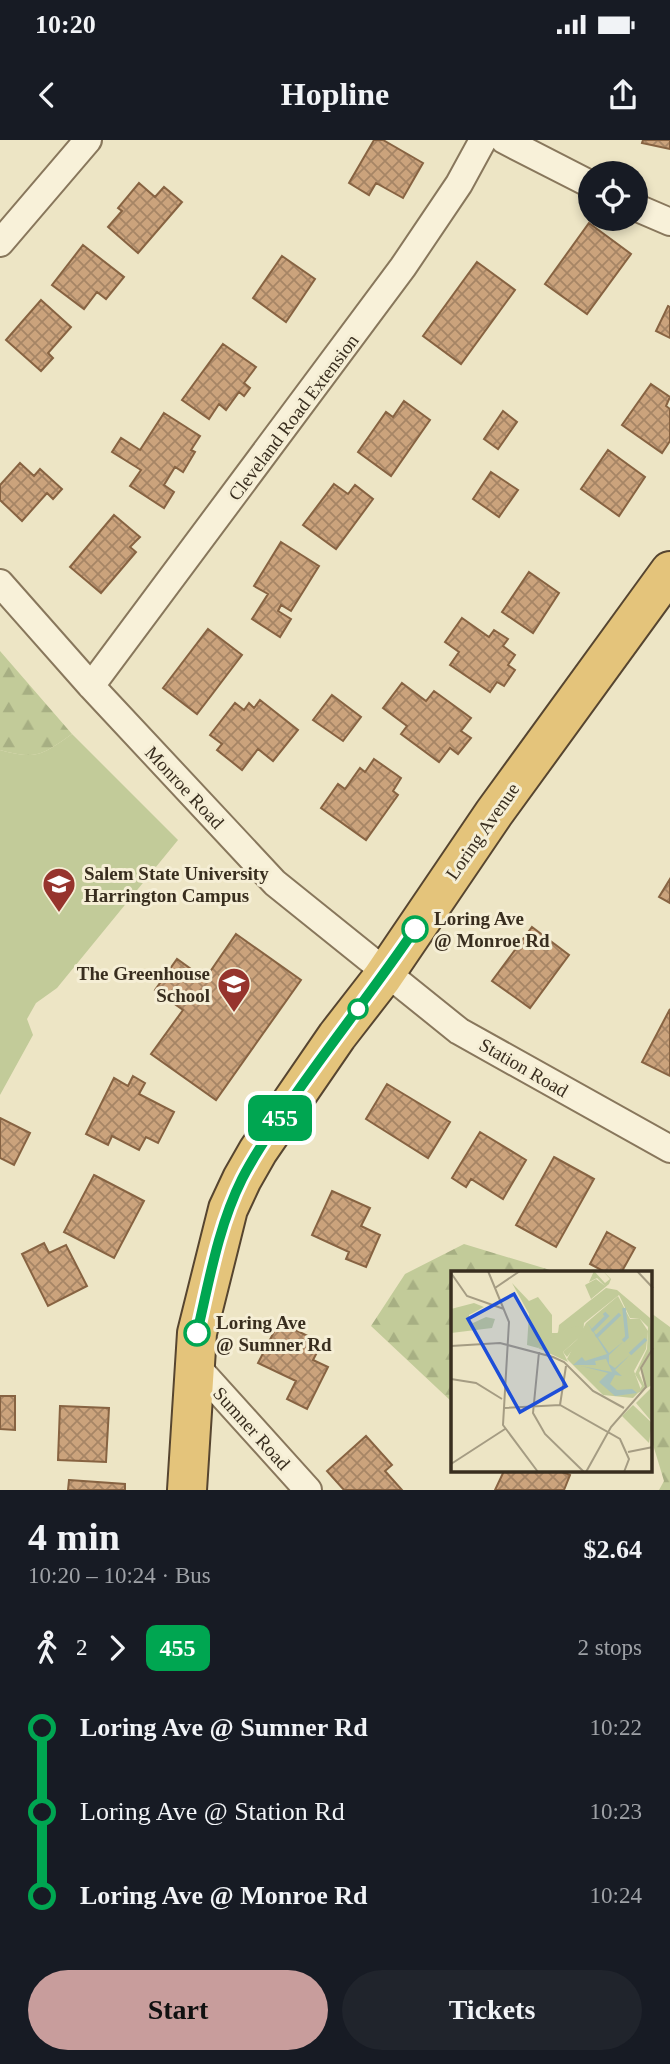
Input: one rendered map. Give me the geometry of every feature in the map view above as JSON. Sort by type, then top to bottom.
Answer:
[{"type":"highway","name":"Loring Avenue","points":[[187,1490],[197,1333],[229,1209],[242,1179],[258,1150],[337,1035],[385,973],[494,813],[670,571]]},
{"type":"street","points":[[0,243],[88,140]]},
{"type":"street","name":"Cleveland Road Extension","points":[[91,686],[403,267],[459,184],[483,140]]},
{"type":"street","points":[[504,140],[578,178]]},
{"type":"street","points":[[648,213],[670,222]]},
{"type":"street","name":"Monroe Road","points":[[0,583],[91,686],[275,883],[385,973]]},
{"type":"street","name":"Station Road","points":[[385,973],[459,1031],[670,1149]]},
{"type":"street","name":"Sumner Road","points":[[195,1366],[308,1490]]},
{"type":"green space","points":[[0,651],[72,734],[39,754],[23,755],[0,750]]},
{"type":"green space","name":"Salem State University Harrington Campus","points":[[72,734],[178,840],[57,988],[36,1003],[27,1019],[33,1035],[0,1095],[0,750],[23,755],[39,754]]},
{"type":"green space","points":[[464,1244],[553,1271],[451,1271],[451,1401],[371,1326],[405,1274]]},
{"type":"green space","points":[[652,1314],[670,1327],[670,1490],[659,1490],[664,1481],[652,1441]]},
{"type":"building","points":[[374,140],[383,140],[423,163],[403,198],[376,183],[369,195],[349,183]]},
{"type":"building","points":[[643,140],[670,140],[670,149],[642,143]]},
{"type":"building","points":[[139,183],[155,197],[164,187],[182,202],[138,253],[108,227],[122,211],[118,208]]},
{"type":"building","points":[[583,231],[600,231],[631,254],[587,314],[545,284]]},
{"type":"building","points":[[83,245],[124,277],[106,299],[97,292],[84,309],[52,285]]},
{"type":"building","points":[[282,256],[315,279],[286,322],[253,298]]},
{"type":"building","points":[[477,262],[515,290],[461,364],[423,336]]},
{"type":"building","points":[[41,300],[71,327],[48,353],[53,358],[41,371],[6,340]]},
{"type":"building","points":[[668,306],[670,307],[670,338],[656,331]]},
{"type":"building","points":[[223,344],[256,367],[244,383],[250,388],[244,396],[239,392],[226,410],[219,404],[209,419],[182,400]]},
{"type":"building","points":[[651,384],[670,397],[666,406],[670,409],[670,441],[662,453],[622,425]]},
{"type":"building","points":[[404,401],[430,420],[391,476],[358,452],[386,412],[393,417]]},
{"type":"building","points":[[503,411],[517,422],[498,449],[484,439]]},
{"type":"building","points":[[164,413],[200,436],[191,450],[195,452],[183,472],[175,467],[164,485],[174,492],[164,508],[130,486],[141,470],[112,452],[121,438],[140,450]]},
{"type":"building","points":[[608,450],[645,477],[619,516],[581,489]]},
{"type":"building","points":[[20,463],[34,476],[40,469],[62,489],[53,499],[47,493],[22,521],[0,500],[0,485]]},
{"type":"building","points":[[491,472],[518,490],[499,517],[473,499]]},
{"type":"building","points":[[334,484],[348,494],[355,485],[373,499],[336,549],[303,525]]},
{"type":"building","points":[[114,515],[140,537],[130,547],[136,552],[101,593],[70,567]]},
{"type":"building","points":[[281,542],[319,566],[291,611],[281,605],[278,611],[291,619],[280,637],[252,619],[268,594],[254,586]]},
{"type":"building","points":[[529,572],[559,593],[533,633],[502,612]]},
{"type":"building","points":[[462,618],[489,637],[494,630],[508,639],[503,646],[515,655],[508,665],[515,670],[504,686],[497,682],[490,692],[450,665],[459,652],[445,642]]},
{"type":"building","points":[[208,629],[242,655],[197,714],[163,688]]},
{"type":"building","points":[[402,683],[426,701],[434,691],[471,718],[461,731],[471,738],[458,754],[450,748],[439,762],[401,734],[407,726],[383,708]]},
{"type":"building","points":[[332,695],[361,717],[343,741],[313,720]]},
{"type":"building","points":[[260,700],[298,730],[273,761],[258,749],[242,770],[217,750],[222,744],[210,735],[235,703],[244,710],[249,703],[254,708]]},
{"type":"building","points":[[374,759],[401,778],[393,791],[398,795],[366,840],[321,808],[338,784],[345,789],[360,768],[365,772]]},
{"type":"building","points":[[670,879],[670,903],[659,897]]},
{"type":"building","points":[[532,927],[569,955],[530,1008],[492,981]]},
{"type":"building","points":[[236,934],[301,980],[216,1100],[151,1054],[183,1010],[155,990],[177,959],[205,979]]},
{"type":"building","points":[[670,1009],[670,1076],[642,1062]]},
{"type":"building","points":[[133,1076],[145,1083],[139,1094],[174,1112],[158,1143],[146,1137],[139,1150],[112,1136],[108,1145],[86,1134],[114,1078],[128,1086]]},
{"type":"building","points":[[387,1084],[450,1122],[428,1158],[366,1119]]},
{"type":"building","points":[[0,1118],[30,1133],[14,1165],[0,1158]]},
{"type":"building","points":[[480,1132],[526,1160],[503,1199],[471,1179],[466,1187],[452,1178]]},
{"type":"building","points":[[554,1157],[594,1179],[556,1247],[516,1225]]},
{"type":"building","points":[[94,1175],[144,1201],[114,1258],[64,1232]]},
{"type":"building","points":[[332,1191],[370,1208],[361,1226],[380,1235],[366,1267],[346,1259],[349,1252],[312,1235]]},
{"type":"building","points":[[607,1232],[635,1248],[622,1271],[603,1271],[590,1264]]},
{"type":"building","points":[[44,1243],[49,1253],[66,1245],[87,1286],[48,1306],[22,1254]]},
{"type":"building","points":[[279,1322],[322,1343],[313,1360],[328,1367],[307,1409],[287,1399],[296,1381],[258,1363]]},
{"type":"building","points":[[0,1396],[15,1396],[15,1430],[0,1429]]},
{"type":"building","points":[[60,1406],[109,1408],[106,1462],[58,1460]]},
{"type":"building","points":[[366,1436],[392,1465],[385,1471],[402,1490],[344,1490],[327,1471]]},
{"type":"building","points":[[504,1472],[562,1472],[570,1475],[564,1490],[495,1490]]},
{"type":"building","points":[[69,1480],[125,1484],[125,1490],[68,1490]]},
{"type":"bus line","name":"455","points":[[197,1333],[217,1250],[229,1209],[242,1179],[258,1150],[337,1035],[382,978],[415,929]]},
{"type":"place","name":"Salem State University Harrington Campus","points":[[59,914]]},
{"type":"place","name":"Loring Ave @ Monroe Rd","points":[[415,929]]},
{"type":"place","name":"The Greenhouse School","points":[[234,1014]]},
{"type":"place","name":"Loring Ave @ Sumner Rd","points":[[197,1333]]}]
